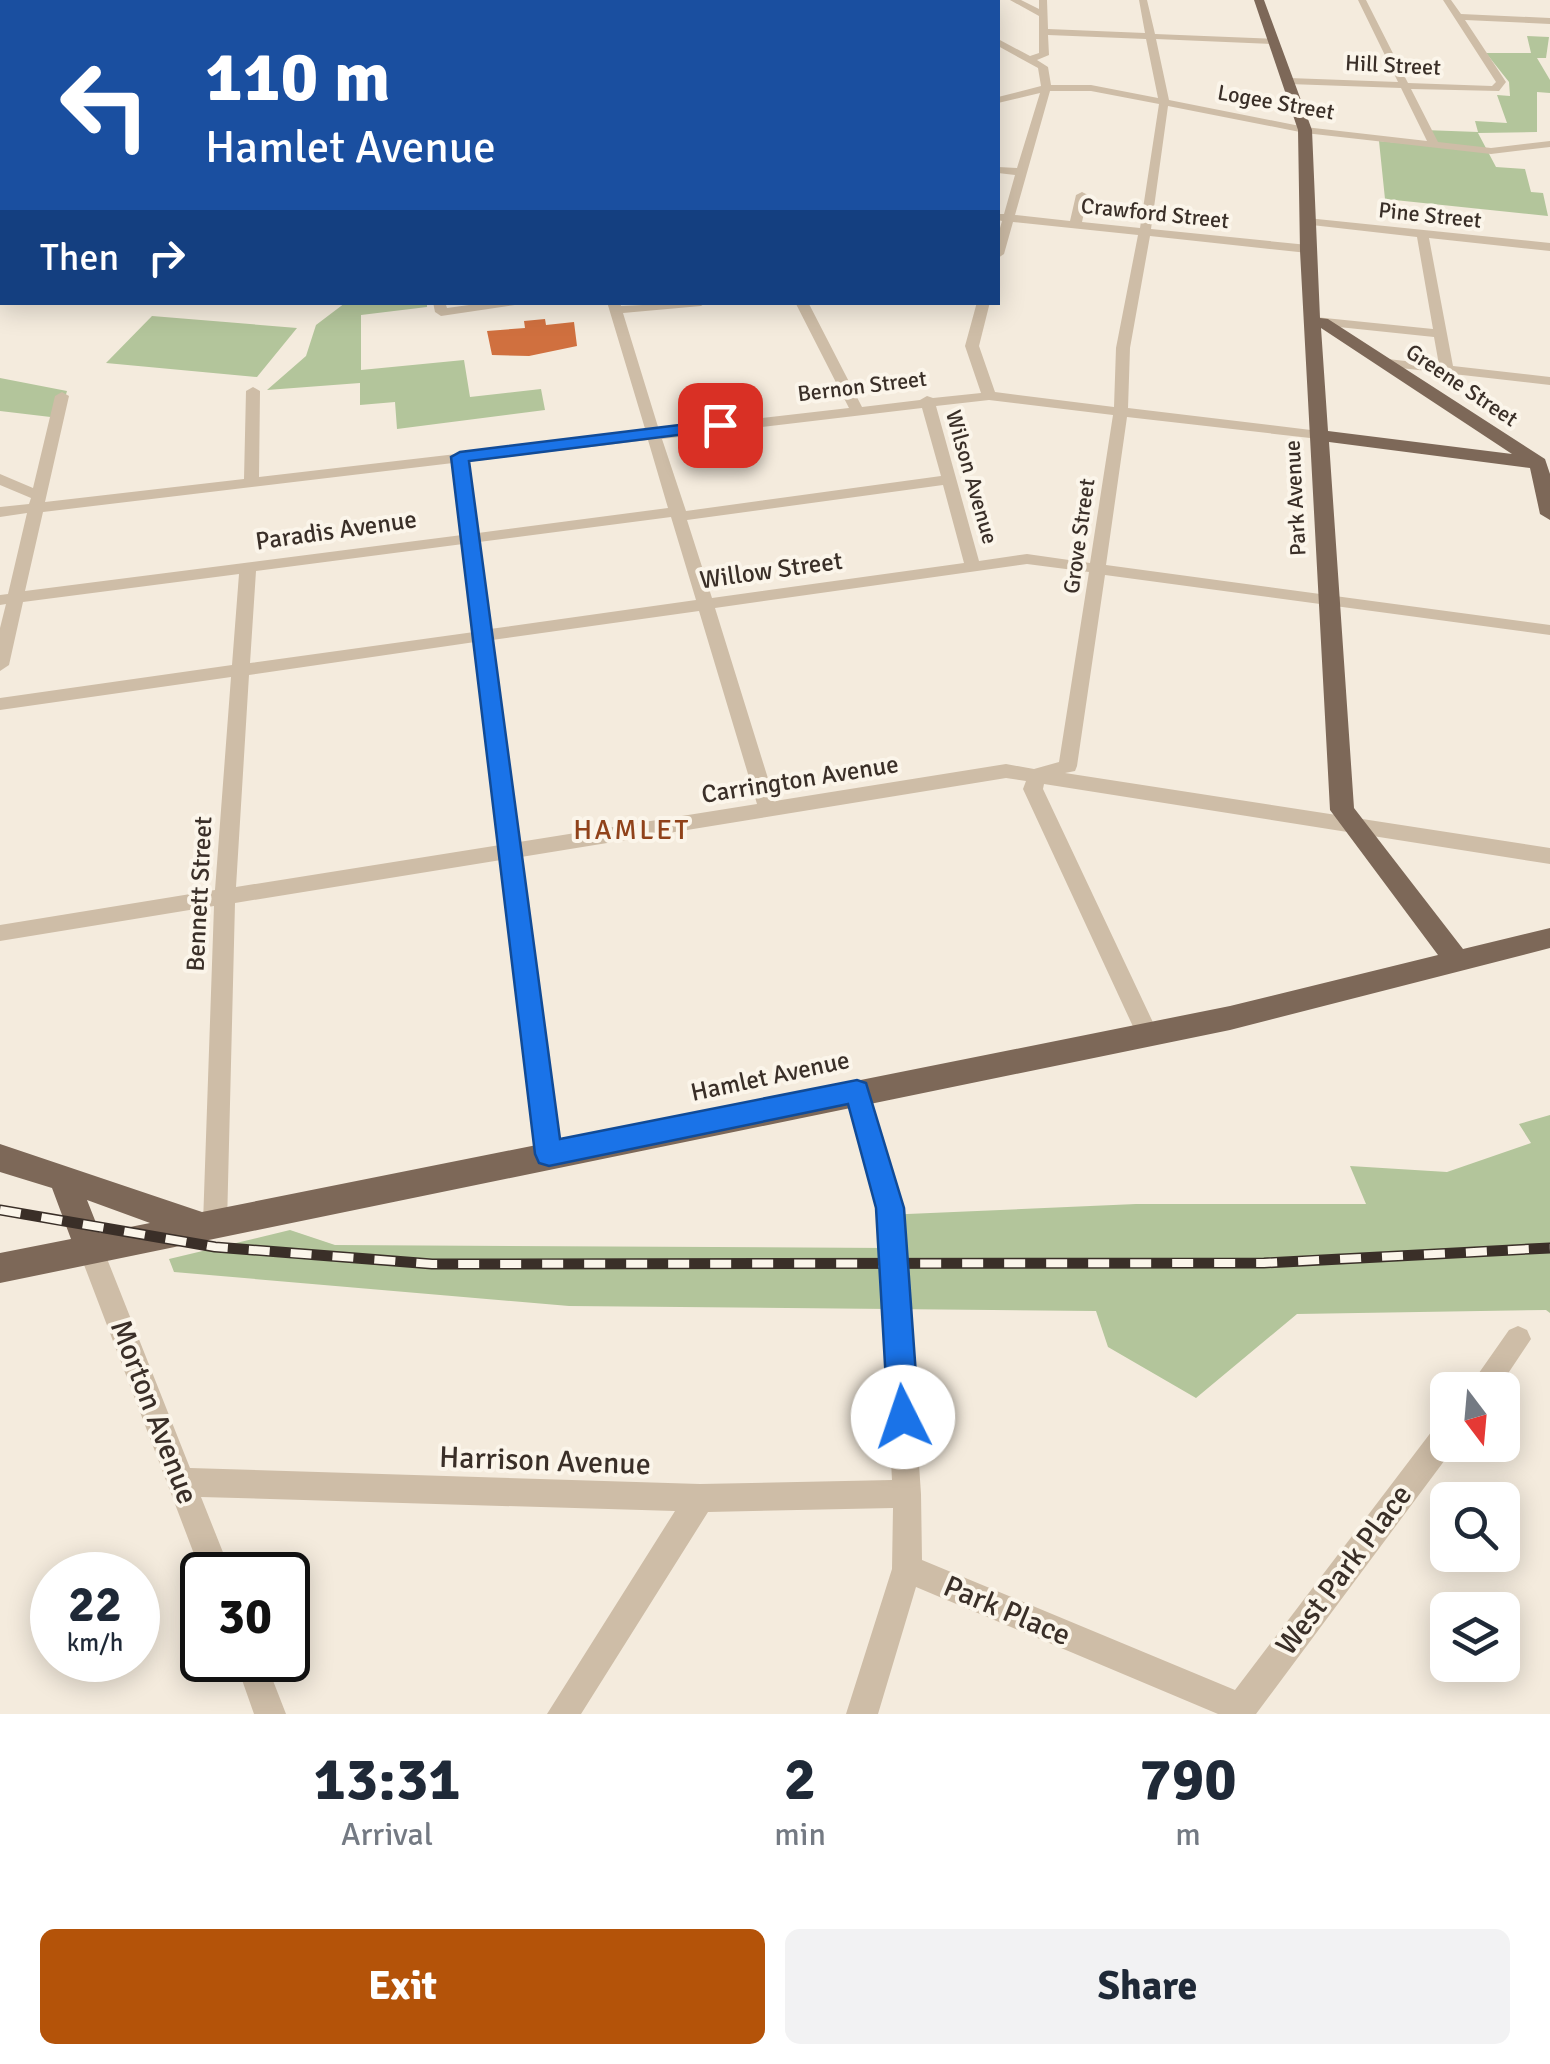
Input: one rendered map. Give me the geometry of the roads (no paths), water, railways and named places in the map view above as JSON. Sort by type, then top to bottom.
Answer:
[{"type":"main road","name":"Park Avenue","points":[[1259,0],[1305,130],[1308,249],[1318,321],[1319,435],[1342,810],[1458,962]]},
{"type":"main road","name":"Greene Street","points":[[1318,321],[1544,463]]},
{"type":"main road","name":"Bernon Street","points":[[1319,435],[1544,463]]},
{"type":"main road","points":[[1544,463],[1550,514]]},
{"type":"main road","name":"Hamlet Avenue","points":[[0,1268],[1230,1018],[1550,938]]},
{"type":"main road","points":[[0,1158],[208,1226]]},
{"type":"main road","points":[[63,1178],[91,1249]]},
{"type":"street","points":[[1014,0],[1044,15]]},
{"type":"street","points":[[1030,59],[1044,55],[1044,0]]},
{"type":"street","name":"Grove Street","points":[[1038,774],[1068,766],[1081,699],[1120,412],[1123,348],[1146,232],[1164,102],[1143,0]]},
{"type":"street","points":[[1362,0],[1434,144]]},
{"type":"street","points":[[1447,0],[1458,17],[1550,21]]},
{"type":"street","points":[[1520,10],[1528,20]]},
{"type":"street","name":"Hill Street","points":[[1289,81],[1495,89],[1501,82],[1458,17]]},
{"type":"street","points":[[1044,32],[1274,41]]},
{"type":"street","points":[[1000,43],[1043,67],[1046,88],[1024,172],[1003,218]]},
{"type":"street","name":"Logee Street","points":[[1000,100],[1046,88],[1091,88],[1305,130],[1491,151],[1550,144]]},
{"type":"street","points":[[1000,170],[1024,172]]},
{"type":"street","points":[[1075,225],[1082,196]]},
{"type":"street","name":"Crawford Street","points":[[1003,218],[1308,249]]},
{"type":"street","name":"Pine Street","points":[[1307,222],[1550,247]]},
{"type":"street","points":[[1422,234],[1448,370]]},
{"type":"street","points":[[440,307],[476,305]]},
{"type":"street","points":[[803,305],[856,409]]},
{"type":"street","points":[[983,305],[972,346],[989,396]]},
{"type":"street","points":[[614,306],[768,809]]},
{"type":"street","points":[[1318,321],[1441,334]]},
{"type":"street","points":[[1388,363],[1550,382]]},
{"type":"street","points":[[251,484],[253,391]]},
{"type":"street","points":[[0,665],[7,599],[38,502],[62,396]]},
{"type":"street","name":"Bernon Street","points":[[0,512],[38,502],[251,484],[926,400],[989,396],[1319,435]]},
{"type":"street","name":"Wilson Avenue","points":[[926,400],[974,567]]},
{"type":"street","points":[[460,457],[467,538],[549,1154]]},
{"type":"street","points":[[0,479],[38,502]]},
{"type":"street","name":"Paradis Avenue","points":[[7,599],[948,480]]},
{"type":"street","name":"Willow Street","points":[[0,704],[1027,559],[1550,630]]},
{"type":"street","name":"Bennett Street","points":[[208,1226],[225,895],[248,567]]},
{"type":"street","name":"Carrington Avenue","points":[[0,933],[1006,771],[1550,856]]},
{"type":"street","points":[[1038,774],[1033,789],[1146,1034]]},
{"type":"street","points":[[857,1091],[890,1208],[908,1494],[907,1569],[862,1714]]},
{"type":"street","name":"Morton Avenue","points":[[91,1249],[208,1552]]},
{"type":"street","points":[[1493,1372],[1518,1339]]},
{"type":"street","name":"West Park Place","points":[[1240,1711],[1430,1456]]},
{"type":"street","name":"Harrison Avenue","points":[[181,1482],[700,1498],[908,1494]]},
{"type":"street","points":[[562,1714],[700,1498]]},
{"type":"street","name":"Park Place","points":[[907,1569],[1240,1711]]},
{"type":"street","points":[[258,1682],[270,1714]]},
{"type":"railway","points":[[0,1210],[215,1247],[432,1264],[1264,1263],[1550,1248]]},
{"type":"district","name":"HAMLET","points":[[632,830]]}]
